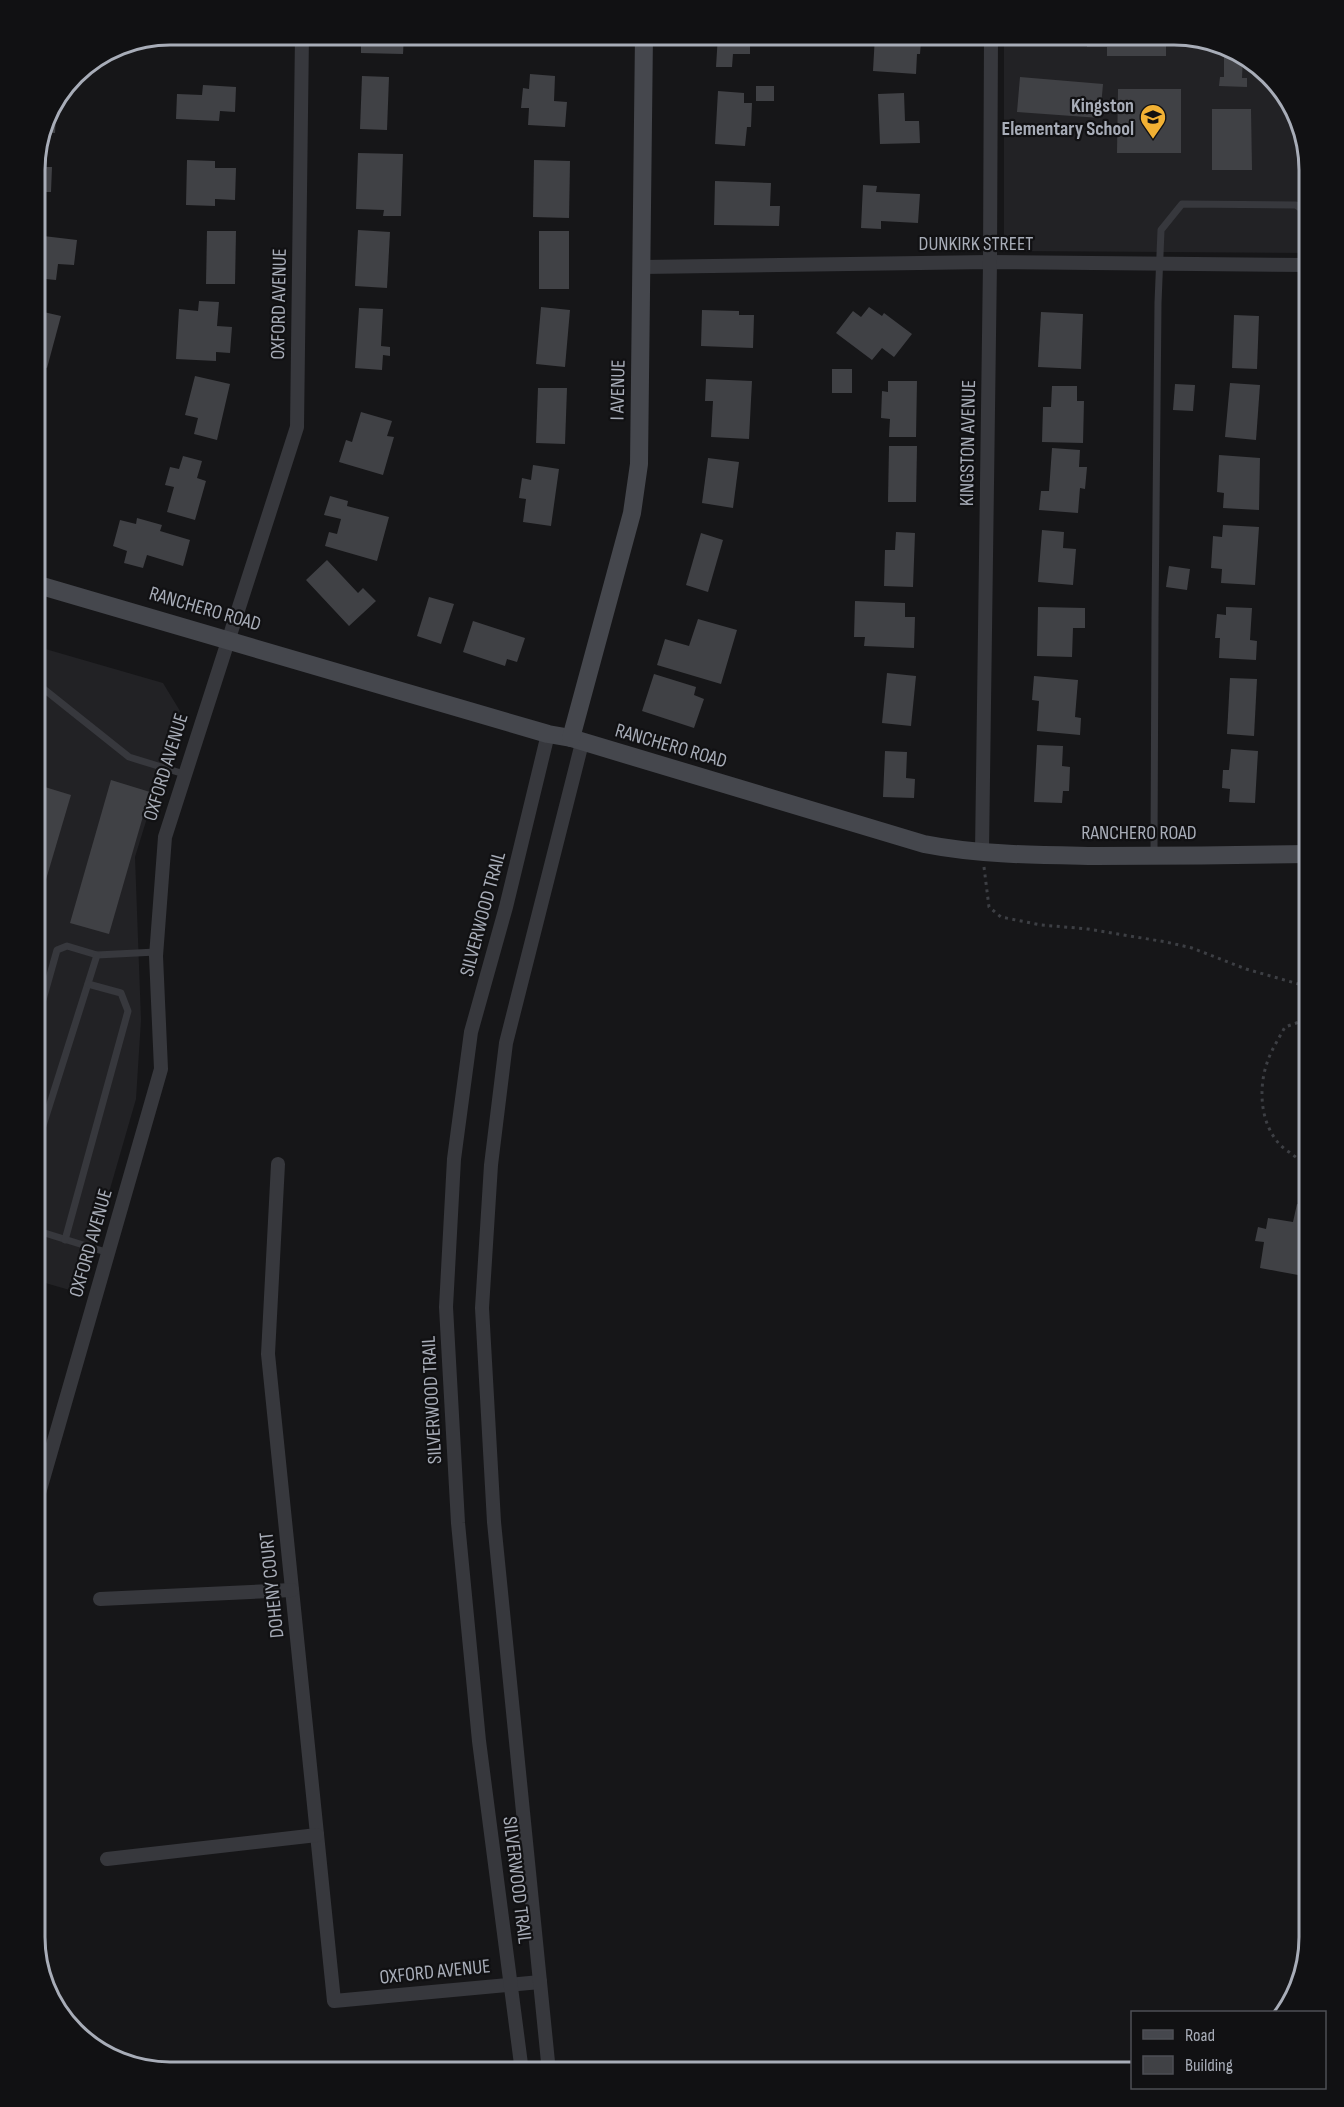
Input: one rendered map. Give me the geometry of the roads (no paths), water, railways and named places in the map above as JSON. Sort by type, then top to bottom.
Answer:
[{"type":"main road","name":"I AVENUE","points":[[576,740],[633,503],[639,464],[644,45]]},
{"type":"main road","name":"RANCHERO ROAD","points":[[45,587],[548,734],[576,740],[924,844],[1020,855],[1299,854]]},
{"type":"street","name":"OXFORD AVENUE","points":[[45,1453],[109,1253],[161,1069],[156,952],[165,837],[297,427],[302,45]]},
{"type":"street","name":"KINGSTON AVENUE","points":[[982,852],[991,45]]},
{"type":"street","name":"DUNKIRK STREET","points":[[643,267],[990,262],[1299,265]]},
{"type":"street","name":"SILVERWOOD TRAIL","points":[[521,2062],[478,1741],[458,1523],[446,1307],[454,1159],[471,1032],[506,907],[548,734]]},
{"type":"street","name":"SILVERWOOD TRAIL","points":[[548,2062],[494,1522],[482,1308],[491,1165],[506,1043],[576,740]]},
{"type":"street","name":"DOHENY COURT","points":[[278,1164],[268,1354],[334,2001]]},
{"type":"street","points":[[100,1599],[292,1590]]},
{"type":"street","points":[[107,1859],[317,1835]]},
{"type":"street","name":"OXFORD AVENUE","points":[[334,2001],[540,1982]]},
{"type":"lane","points":[[1154,856],[1161,230],[1182,204],[1296,205],[1299,207]]},
{"type":"lane","points":[[45,690],[129,756],[184,774]]},
{"type":"lane","points":[[45,993],[57,950],[67,946],[97,955],[156,952]]},
{"type":"lane","points":[[45,1119],[97,955]]},
{"type":"lane","points":[[65,1240],[128,1011],[121,993],[88,984]]},
{"type":"lane","points":[[45,1233],[109,1253]]},
{"type":"place","name":"Kingston Elementary School","points":[[1153,140]]}]
